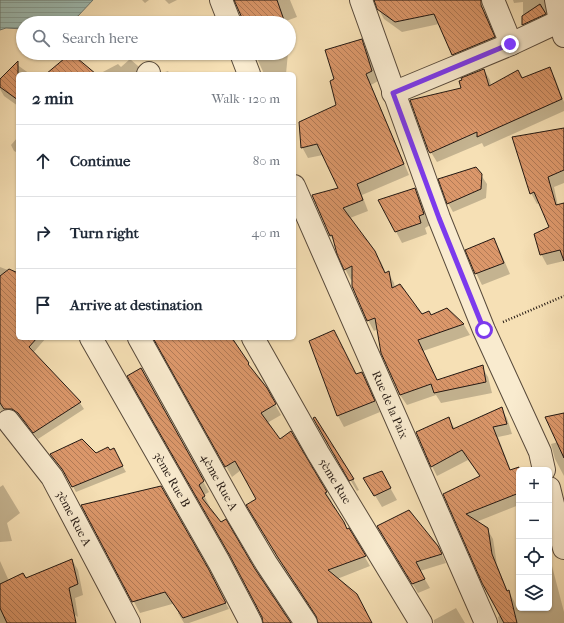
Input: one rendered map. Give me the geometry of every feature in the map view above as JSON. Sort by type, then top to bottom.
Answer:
[{"type":"street","points":[[221,0],[227,16]]},
{"type":"street","points":[[361,0],[393,93],[439,218],[484,330],[540,452],[543,467]]},
{"type":"street","points":[[493,0],[510,44]]},
{"type":"street","points":[[393,93],[510,44],[560,19]]},
{"type":"street","points":[[244,60],[248,72]]},
{"type":"street","name":"Rue de la Paix","points":[[296,191],[486,623]]},
{"type":"street","name":"3ème Rue B","points":[[92,340],[215,555],[250,623]]},
{"type":"street","name":"4ème Rue A","points":[[140,340],[236,514],[266,563],[306,623]]},
{"type":"street","name":"5ème Rue","points":[[254,340],[318,453],[421,623]]},
{"type":"street","name":"3ème Rue A","points":[[8,421],[52,477],[129,623]]},
{"type":"street","points":[[552,500],[564,548]]},
{"type":"path","points":[[484,330],[564,296]]},
{"type":"water","points":[[0,0],[93,0],[78,16],[16,16],[16,29],[6,28],[0,30]]},
{"type":"building","points":[[234,0],[277,0],[283,16],[241,16]]},
{"type":"building","points":[[374,0],[481,0],[481,5],[495,37],[452,55],[434,14],[395,22],[377,9]]},
{"type":"building","points":[[540,4],[546,14],[522,25],[522,16]]},
{"type":"building","points":[[362,39],[372,71],[366,74],[404,164],[357,184],[363,200],[343,208],[375,251],[385,273],[389,271],[392,288],[400,284],[422,314],[429,311],[431,315],[447,308],[464,324],[418,340],[437,380],[483,365],[486,382],[434,393],[431,384],[400,395],[381,353],[375,318],[367,321],[352,286],[352,266],[344,270],[337,254],[332,235],[330,236],[312,195],[338,188],[317,144],[301,148],[299,122],[336,105],[330,81],[334,79],[325,50]]},
{"type":"building","points":[[63,60],[79,60],[94,72],[48,72]]},
{"type":"building","points":[[18,61],[18,72],[16,72],[16,99],[0,87],[0,79]]},
{"type":"building","points":[[550,67],[562,99],[477,137],[477,132],[430,153],[410,100],[461,88],[459,81],[462,80],[461,78],[484,69],[489,86],[518,70],[522,78]]},
{"type":"building","points":[[564,128],[564,170],[548,177],[556,205],[564,203],[564,261],[560,250],[540,255],[534,234],[549,227],[534,192],[530,194],[512,137]]},
{"type":"building","points":[[476,167],[482,174],[481,189],[447,204],[438,179]]},
{"type":"building","points":[[415,188],[424,214],[419,216],[421,223],[395,232],[378,200]]},
{"type":"building","points":[[494,238],[504,263],[475,274],[465,250]]},
{"type":"building","points":[[9,269],[16,272],[16,340],[35,340],[29,347],[81,402],[33,433],[18,413],[12,409],[4,409],[0,403],[0,276]]},
{"type":"building","points":[[334,330],[356,374],[362,372],[375,401],[337,416],[309,341]]},
{"type":"building","points":[[154,340],[233,340],[249,363],[248,364],[267,388],[276,404],[261,413],[280,439],[291,431],[327,492],[325,493],[366,556],[328,570],[357,594],[372,623],[318,623],[316,616],[246,505],[256,499],[235,461],[225,467]]},
{"type":"building","points":[[141,368],[204,481],[199,485],[205,496],[202,498],[221,522],[226,519],[255,569],[291,623],[263,623],[262,617],[230,556],[127,376]]},
{"type":"building","points":[[502,407],[507,424],[493,427],[510,470],[516,468],[516,494],[466,514],[488,528],[492,554],[507,591],[509,590],[517,623],[504,623],[482,583],[443,494],[480,476],[462,450],[431,467],[416,432],[449,417],[453,429]]},
{"type":"building","points":[[564,413],[564,458],[545,417]]},
{"type":"building","points":[[315,417],[354,479],[349,481],[313,418]]},
{"type":"building","points":[[82,439],[96,453],[108,447],[110,450],[114,448],[123,466],[72,487],[62,469],[50,454]]},
{"type":"building","points":[[382,471],[391,488],[374,496],[363,478]]},
{"type":"building","points":[[161,486],[208,568],[226,603],[183,618],[165,592],[132,602],[81,505]]},
{"type":"building","points":[[409,510],[438,546],[442,554],[416,562],[425,579],[412,584],[377,526]]},
{"type":"building","points":[[72,559],[78,584],[69,588],[76,623],[7,623],[0,608],[0,584],[23,573],[26,578]]},
{"type":"route","points":[[484,330],[439,218],[393,93],[510,44]]}]
